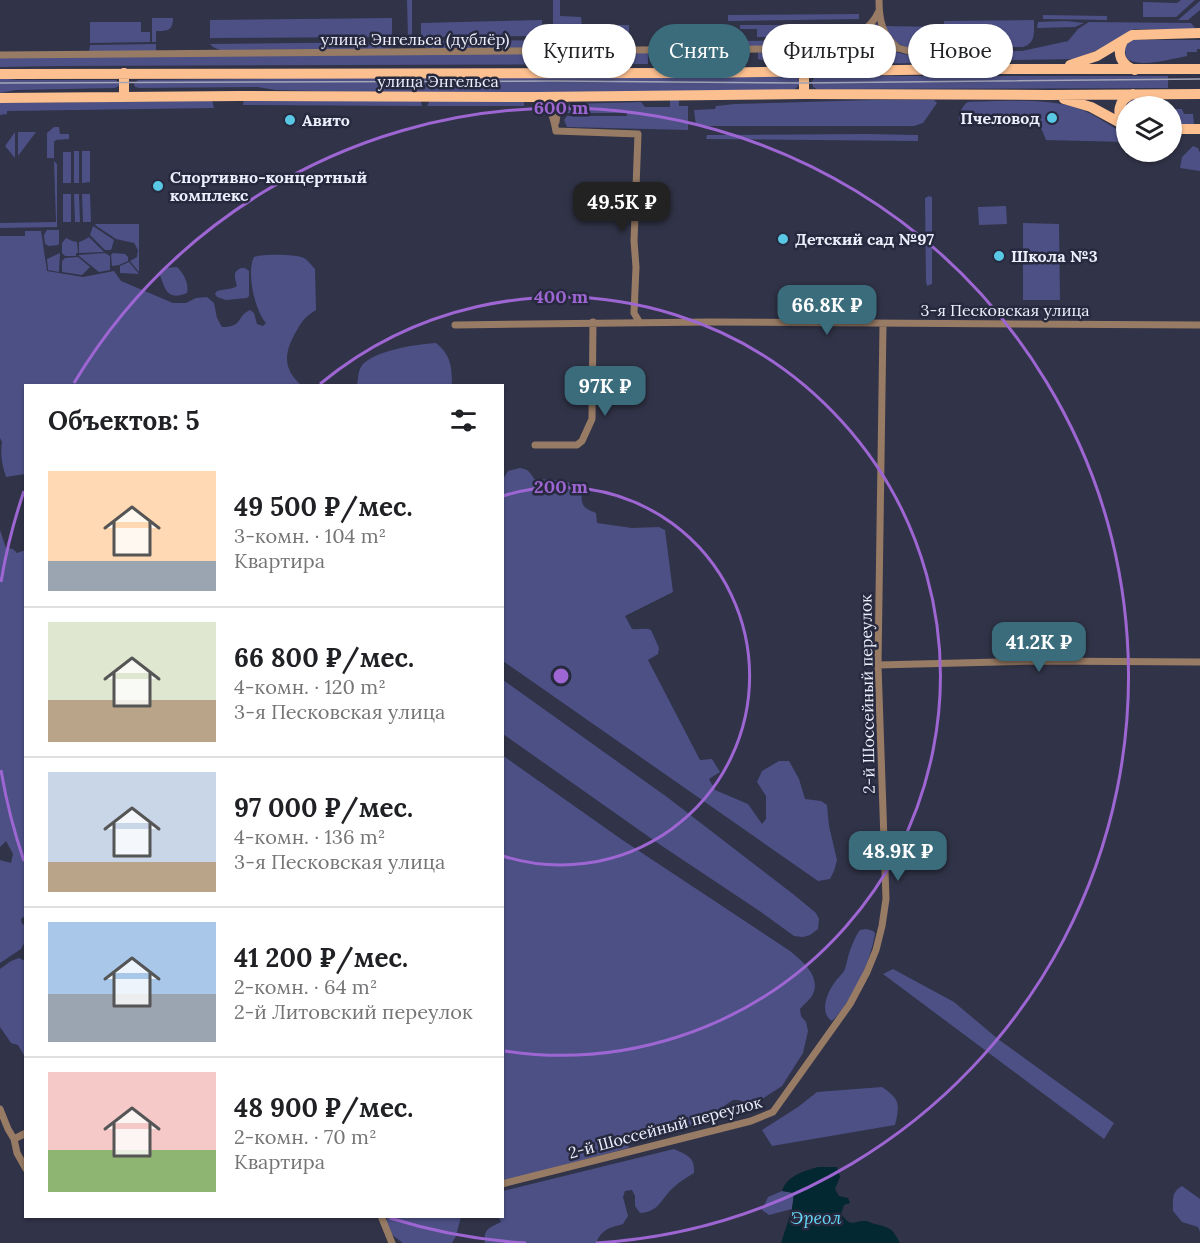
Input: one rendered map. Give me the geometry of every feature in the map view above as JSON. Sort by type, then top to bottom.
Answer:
[{"type":"main road","points":[[1046,68],[1088,60],[1128,36],[1136,34],[1198,35]]},
{"type":"main road","points":[[1123,41],[1120,48],[1121,59],[1125,65],[1135,70]]},
{"type":"main road","name":"улица Энгельса","points":[[1013,68],[1200,69]]},
{"type":"main road","name":"улица Энгельса","points":[[0,74],[762,72]]},
{"type":"main road","points":[[124,74],[124,97]]},
{"type":"main road","points":[[804,78],[804,94]]},
{"type":"main road","points":[[1130,96],[1135,94]]},
{"type":"main road","name":"улица Энгельса","points":[[0,98],[1200,94]]},
{"type":"main road","points":[[1049,95],[1090,107],[1116,121]]},
{"type":"main road","points":[[1182,129],[1199,129]]},
{"type":"street","points":[[879,0],[880,20],[884,32],[898,48]]},
{"type":"street","points":[[871,24],[879,11]]},
{"type":"street","name":"улица Энгельса (дублёр)","points":[[898,48],[908,51]]},
{"type":"street","name":"улица Энгельса (дублёр)","points":[[0,55],[762,49]]},
{"type":"street","points":[[556,130],[557,113],[563,100],[568,96]]},
{"type":"street","points":[[536,97],[551,109],[556,130]]},
{"type":"street","points":[[556,130],[638,134],[634,313],[640,323]]},
{"type":"street","points":[[535,446],[577,445],[582,441],[592,419],[593,322]]},
{"type":"street","name":"3-я Песковская улица","points":[[455,325],[593,322],[1200,325]]},
{"type":"street","name":"2-й Шоссейный переулок","points":[[504,1183],[751,1121],[773,1112],[850,1004],[867,972],[876,951],[886,899],[878,664],[883,324]]},
{"type":"street","points":[[878,664],[1035,661],[1200,662]]},
{"type":"street","points":[[0,1109],[24,1165]]},
{"type":"street","points":[[14,1139],[24,1134]]},
{"type":"street","points":[[382,1218],[392,1243]]},
{"type":"shaded area","points":[[407,0],[412,0],[412,38],[408,38]]},
{"type":"shaded area","points":[[553,0],[560,0],[560,16],[581,17],[582,24],[553,24]]},
{"type":"shaded area","points":[[1181,0],[1195,0],[1176,17],[1143,17],[1143,2],[1177,3]]},
{"type":"shaded area","points":[[1200,1],[1200,10],[1188,20],[1178,20]]},
{"type":"shaded area","points":[[859,14],[859,19],[728,21],[728,15]]},
{"type":"shaded area","points":[[1043,15],[1107,16],[1107,20],[1043,19]]},
{"type":"shaded area","points":[[152,18],[173,18],[169,29],[156,31],[156,42],[152,42]]},
{"type":"shaded area","points":[[392,18],[392,37],[210,38],[210,20]]},
{"type":"shaded area","points":[[542,20],[542,24],[522,24],[522,36],[421,37],[421,23]]},
{"type":"shaded area","points":[[1034,20],[1034,33],[1030,43],[1023,47],[1013,47],[1013,24],[944,24],[944,21]]},
{"type":"shaded area","points":[[90,22],[141,22],[141,32],[150,32],[150,42],[90,43]]},
{"type":"shaded area","points":[[1038,22],[1084,23],[1075,27],[1037,28]]},
{"type":"shaded area","points":[[1089,22],[1191,23],[1196,29],[1135,29],[1110,45],[1075,59],[1013,60],[1013,51],[1068,41],[1078,29]]},
{"type":"shaded area","points":[[750,25],[762,25],[762,37],[757,37],[757,29],[750,29]]},
{"type":"shaded area","points":[[896,26],[908,26],[908,47],[896,42]]},
{"type":"shaded area","points":[[1132,40],[1200,40],[1200,49],[1197,49],[1197,52],[1187,52],[1187,56],[1140,63],[1127,59],[1124,48]]},
{"type":"shaded area","points":[[420,41],[522,41],[522,49],[429,49]]},
{"type":"shaded area","points":[[750,41],[762,41],[762,47],[750,47]]},
{"type":"shaded area","points":[[398,42],[389,49],[220,50],[210,44]]},
{"type":"shaded area","points":[[156,44],[156,53],[89,53],[90,45]]},
{"type":"shaded area","points":[[636,51],[648,51],[648,64],[636,64]]},
{"type":"shaded area","points":[[758,51],[762,51],[762,60],[758,59]]},
{"type":"shaded area","points":[[522,52],[522,64],[0,67],[0,57]]},
{"type":"shaded area","points":[[896,52],[908,55],[908,63],[896,63]]},
{"type":"shaded area","points":[[750,76],[798,78],[799,85],[795,89],[664,93],[427,94],[276,90],[257,87],[139,88],[134,84],[138,80],[271,77],[750,78]]},
{"type":"shaded area","points":[[896,76],[1013,78],[1013,76],[1168,76],[1168,88],[817,89],[813,87],[814,78],[896,78]]},
{"type":"shaded area","points":[[0,78],[116,80],[119,86],[115,88],[16,90],[0,93]]},
{"type":"shaded area","points":[[420,98],[422,106],[243,105],[244,99]]},
{"type":"shaded area","points":[[431,98],[524,99],[524,106],[427,106]]},
{"type":"shaded area","points":[[670,100],[679,100],[679,106],[688,106],[688,130],[567,127],[564,120],[567,116],[627,116],[627,113],[566,113],[567,106],[570,104],[641,102],[645,107],[670,107]]},
{"type":"shaded area","points":[[934,100],[937,103],[923,123],[914,126],[696,126],[694,110],[715,109],[716,106],[735,104]]},
{"type":"shaded area","points":[[212,101],[214,108],[7,111],[7,114],[0,115],[0,103]]},
{"type":"shaded area","points":[[1023,101],[1066,105],[1084,111],[1116,129],[1116,142],[1046,140],[1042,130],[1034,124],[960,126],[960,112],[968,102]]},
{"type":"shaded area","points":[[1182,109],[1184,114],[1193,114],[1194,124],[1182,124]]},
{"type":"shaded area","points":[[54,127],[59,127],[60,134],[69,134],[69,139],[56,140],[54,158],[47,158],[47,133]]},
{"type":"shaded area","points":[[15,132],[15,158],[5,146]]},
{"type":"shaded area","points":[[18,132],[36,132],[18,156]]},
{"type":"shaded area","points":[[707,135],[918,135],[918,141],[706,139]]},
{"type":"shaded area","points":[[1193,146],[1198,148],[1200,171],[1180,168],[1182,157]]},
{"type":"shaded area","points":[[74,151],[79,151],[79,183],[74,183]]},
{"type":"shaded area","points":[[82,151],[90,151],[90,182],[82,183]]},
{"type":"shaded area","points":[[63,152],[71,152],[71,183],[63,183]]},
{"type":"shaded area","points":[[54,161],[57,164],[57,227],[0,228],[0,223],[56,222]]},
{"type":"shaded area","points":[[63,194],[71,194],[71,222],[63,222]]},
{"type":"shaded area","points":[[74,194],[79,194],[80,222],[75,222]]},
{"type":"shaded area","points":[[82,194],[90,194],[91,222],[83,222]]},
{"type":"shaded area","points":[[932,197],[932,284],[927,286],[925,198]]},
{"type":"shaded area","points":[[1006,206],[1007,224],[979,225],[978,207]]},
{"type":"shaded area","points":[[1023,223],[1059,224],[1060,300],[1023,300]]},
{"type":"shaded area","points":[[96,224],[139,224],[139,272],[130,261],[137,257],[138,250],[134,243],[116,239]]},
{"type":"shaded area","points":[[93,226],[114,240],[111,250],[105,250],[90,235]]},
{"type":"shaded area","points":[[47,230],[59,230],[58,245],[45,244],[44,235]]},
{"type":"shaded area","points":[[25,231],[41,231],[47,271],[83,277],[114,271],[121,281],[173,303],[186,303],[196,298],[207,297],[214,303],[217,318],[222,327],[234,325],[250,310],[254,313],[257,324],[263,326],[266,323],[258,310],[251,281],[254,257],[279,255],[304,258],[315,269],[316,310],[299,327],[289,345],[287,359],[291,372],[300,384],[24,384],[24,474],[6,477],[0,438],[0,236],[25,236]]},
{"type":"shaded area","points":[[89,237],[104,252],[79,253],[79,242]]},
{"type":"shaded area","points":[[66,238],[77,242],[76,256],[65,256],[62,253],[62,243]]},
{"type":"shaded area","points":[[60,253],[59,272],[48,270],[47,259]]},
{"type":"shaded area","points":[[105,253],[110,256],[110,270],[99,272],[79,256],[79,255]]},
{"type":"shaded area","points":[[113,253],[125,254],[128,261],[112,266],[111,255]]},
{"type":"shaded area","points":[[78,257],[90,267],[82,275],[62,272],[62,261],[65,258]]},
{"type":"shaded area","points":[[129,262],[139,274],[120,273],[120,266]]},
{"type":"shaded area","points":[[177,267],[185,279],[187,293],[175,296],[168,293],[160,275],[164,268]]},
{"type":"shaded area","points":[[241,268],[249,271],[249,296],[226,300],[217,297],[215,294],[217,291],[237,286],[235,273]]},
{"type":"shaded area","points":[[436,343],[445,352],[450,362],[452,384],[357,384],[361,367],[366,361],[406,347]]},
{"type":"shaded area","points":[[525,469],[534,479],[560,480],[573,484],[581,491],[584,506],[596,513],[597,523],[632,528],[659,527],[665,530],[673,592],[625,616],[632,629],[651,630],[659,648],[658,654],[648,660],[700,760],[712,759],[720,772],[709,779],[715,790],[748,804],[762,824],[766,819],[766,796],[757,782],[762,771],[779,761],[789,761],[799,779],[805,799],[821,801],[827,805],[837,860],[830,879],[818,881],[504,662],[504,477],[508,471]]},
{"type":"shaded area","points":[[0,530],[6,548],[13,549],[17,553],[24,551],[24,917],[21,919],[24,925],[24,943],[21,949],[0,963],[0,860],[11,863],[13,854],[6,841],[0,847]]},
{"type":"shaded area","points":[[504,681],[667,797],[793,894],[816,913],[819,919],[818,929],[810,935],[794,936],[504,735]]},
{"type":"shaded area","points":[[504,756],[621,839],[790,951],[805,964],[814,981],[812,996],[800,1009],[808,1031],[803,1053],[782,1086],[762,1099],[747,1104],[733,1100],[694,1124],[679,1130],[649,1134],[635,1141],[628,1148],[504,1181]]},
{"type":"shaded area","points":[[866,929],[875,933],[865,968],[847,1003],[832,1021],[826,1013],[827,997],[832,986],[844,971],[856,936],[860,930]]},
{"type":"shaded area","points":[[19,958],[24,960],[24,1055],[18,1045],[11,1043],[0,1027],[0,969]]},
{"type":"shaded area","points":[[893,969],[954,1002],[998,1039],[1114,1123],[1104,1139],[883,974]]},
{"type":"shaded area","points":[[882,1087],[892,1095],[897,1103],[898,1112],[895,1125],[772,1146],[762,1130],[817,1092]]},
{"type":"shaded area","points":[[674,1149],[692,1160],[694,1168],[694,1173],[676,1185],[656,1207],[647,1212],[640,1213],[635,1206],[635,1196],[632,1190],[625,1191],[623,1197],[628,1216],[623,1224],[603,1232],[596,1243],[485,1243],[486,1231],[501,1222],[499,1218],[504,1218],[504,1191]]},
{"type":"shaded area","points":[[1182,1186],[1200,1199],[1200,1232],[1198,1227],[1182,1222],[1173,1211],[1174,1194]]},
{"type":"shaded area","points":[[782,1191],[794,1193],[792,1209],[769,1215],[762,1210],[768,1197]]},
{"type":"shaded area","points":[[387,1218],[461,1218],[452,1243],[403,1243],[391,1234],[386,1222]]},
{"type":"water","name":"Эреол","points":[[818,1167],[837,1167],[840,1177],[835,1189],[839,1196],[848,1198],[850,1203],[844,1205],[841,1214],[845,1219],[850,1223],[867,1221],[888,1228],[893,1231],[900,1243],[781,1243],[792,1209],[794,1193],[782,1191],[784,1186],[797,1174]]},
{"type":"tram line","points":[[0,83],[555,81],[804,83],[1200,79]]},
{"type":"place","name":"Пчеловод","points":[[1052,118]]},
{"type":"place","name":"Авито","points":[[290,120]]},
{"type":"place","name":"Спортивно-концертный комплекс","points":[[158,186]]},
{"type":"place","name":"Детский сад №97","points":[[783,239]]},
{"type":"place","name":"Школа №3","points":[[999,256]]}]
